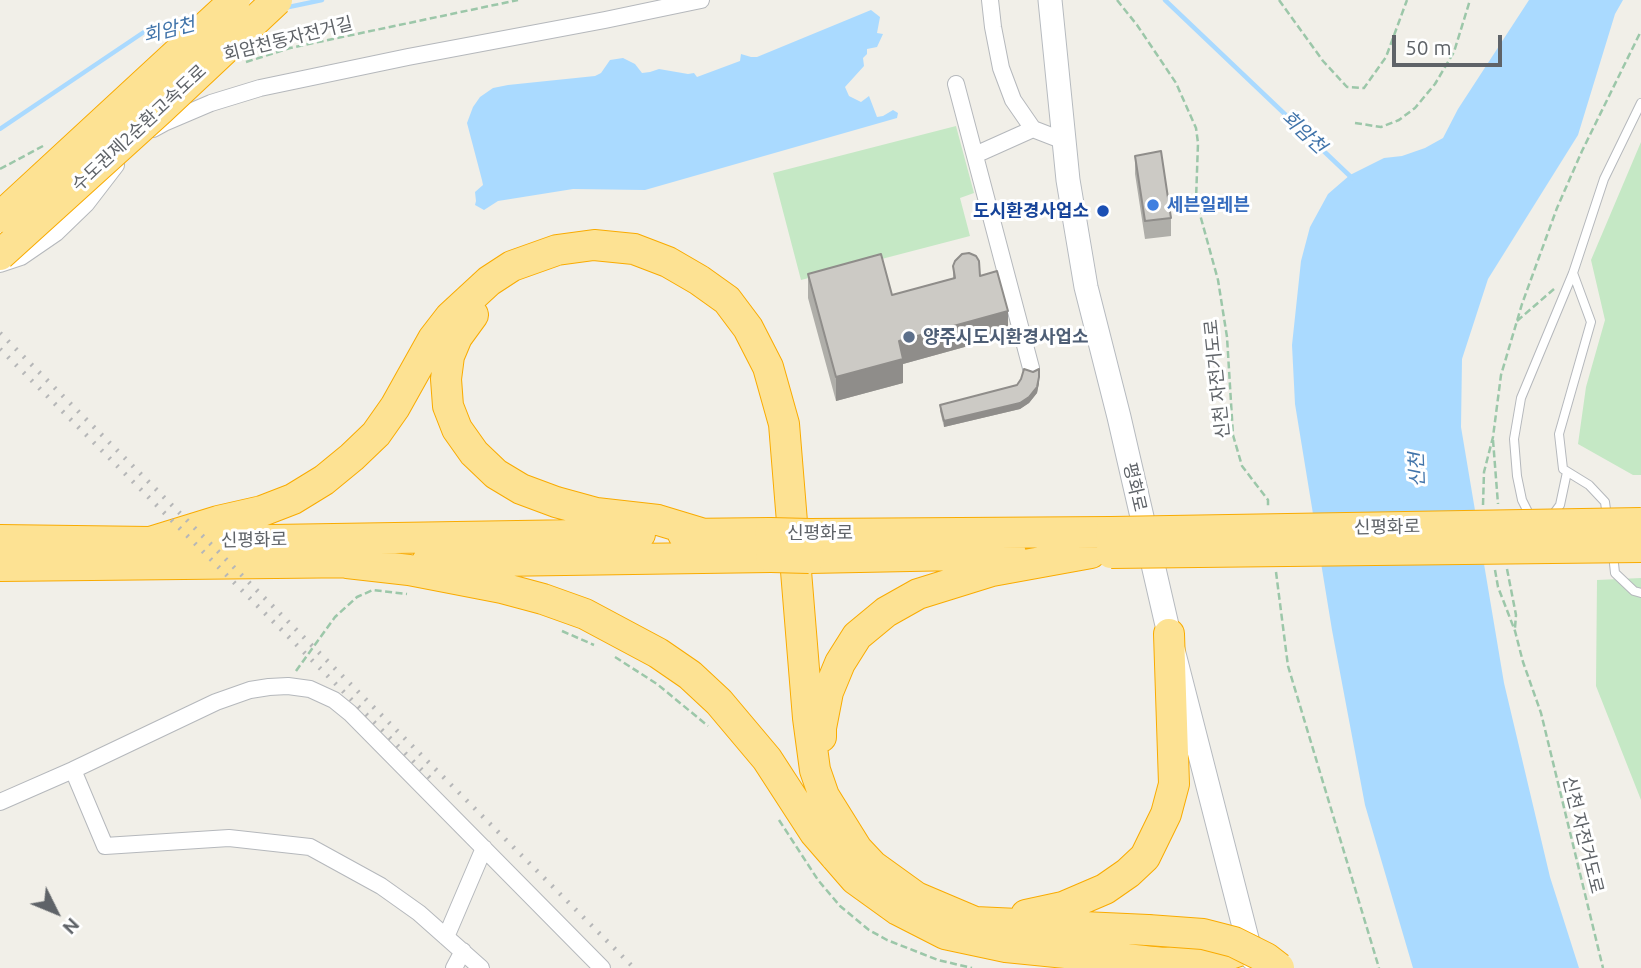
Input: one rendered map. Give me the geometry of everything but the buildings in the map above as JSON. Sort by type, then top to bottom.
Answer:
[{"type":"highway","name":"수도권제2순환고속도로","points":[[0,217],[235,0]]},
{"type":"highway","name":"수도권제2순환고속도로","points":[[0,255],[277,0]]},
{"type":"highway","points":[[150,542],[262,511],[293,499],[324,480],[376,434],[395,407],[433,339],[450,317],[489,281],[512,266],[557,250],[594,245],[634,249],[668,262],[727,300],[748,328],[768,366],[784,424],[808,718],[815,770],[824,796],[857,849],[873,866],[916,897],[975,922],[1203,934],[1234,942],[1266,958],[1279,968]]},
{"type":"highway","points":[[701,533],[658,520],[596,513],[556,502],[521,489],[496,474],[474,453],[457,429],[448,406],[446,379],[449,356],[457,337],[472,316],[490,298],[515,282],[547,269],[609,261],[634,264],[659,272],[685,287],[713,307],[734,335],[754,373],[771,431],[795,717],[809,790],[835,856]]},
{"type":"highway","name":"신평화로","points":[[1104,546],[1641,523]]},
{"type":"highway","name":"신평화로","points":[[0,540],[150,542],[701,533],[770,545]]},
{"type":"highway","name":"신평화로","points":[[0,566],[347,563],[770,545],[1641,547]]},
{"type":"highway","points":[[838,820],[824,771],[821,728],[828,692],[840,663],[857,636],[886,611],[918,594],[992,571],[1104,546]]},
{"type":"highway","points":[[347,563],[409,570],[543,599],[585,614],[658,653],[690,675],[719,702],[767,759],[815,833],[855,878],[898,909],[945,934],[1006,947],[1173,965],[1224,956],[1252,958]]},
{"type":"highway","points":[[975,922],[1063,907],[1105,889],[1145,858],[1166,814],[1174,783],[1169,634]]},
{"type":"main road","name":"평화로","points":[[1050,0],[1064,141],[1086,288],[1169,634],[1252,958]]},
{"type":"street","points":[[0,264],[21,257],[56,233],[86,204],[117,164],[130,141],[211,103],[260,88],[344,70],[701,0]]},
{"type":"street","points":[[990,0],[1001,68],[1013,100],[1033,128],[1064,141]]},
{"type":"street","points":[[956,84],[1031,368]]},
{"type":"street","points":[[975,155],[1033,128]]},
{"type":"street","points":[[0,802],[216,702],[250,690],[288,686],[310,690],[334,700],[350,713],[602,968]]},
{"type":"street","points":[[73,770],[105,846],[229,838],[310,847],[381,886],[419,913],[481,968]]},
{"type":"street","points":[[446,937],[484,848]]},
{"type":"street","points":[[454,968],[463,951]]},
{"type":"lane","points":[[1567,472],[1560,505],[1551,518],[1531,519],[1522,500],[1517,476],[1514,439],[1521,398],[1573,272],[1604,179],[1641,103]]},
{"type":"lane","points":[[1573,272],[1591,322],[1559,434],[1563,469],[1590,485],[1605,502],[1615,573],[1633,591],[1641,593]]},
{"type":"path","name":"회암천동자전거길","points":[[237,64],[290,48],[517,0]]},
{"type":"path","name":"신천 자전거도로","points":[[1117,0],[1176,83],[1196,128],[1196,200],[1218,280],[1227,337],[1233,435],[1242,466],[1268,500],[1269,513]]},
{"type":"path","points":[[1279,0],[1323,61],[1347,87],[1364,88],[1386,57],[1407,0]]},
{"type":"path","points":[[1355,123],[1381,127],[1399,120],[1415,108],[1436,84],[1454,52],[1470,0]]},
{"type":"path","points":[[1483,504],[1484,472],[1493,437],[1501,375],[1517,321],[1557,208],[1641,31]]},
{"type":"path","points":[[0,169],[46,144]]},
{"type":"path","points":[[1517,321],[1573,272]]},
{"type":"path","name":"신천 자전거도로","points":[[1494,564],[1499,587],[1541,713],[1603,968]]},
{"type":"path","points":[[1276,566],[1288,666],[1379,968]]},
{"type":"path","points":[[288,686],[299,664],[335,617],[357,597],[373,590],[406,594]]},
{"type":"path","points":[[562,631],[596,646]]},
{"type":"path","points":[[607,652],[657,684],[715,732]]},
{"type":"path","points":[[778,820],[818,880],[840,906],[869,930],[938,960],[972,968]]},
{"type":"green space","points":[[956,126],[974,193],[960,198],[970,236],[801,280],[773,173]]},
{"type":"green space","points":[[1641,142],[1641,475],[1633,475],[1578,444],[1586,387],[1605,320],[1591,260]]},
{"type":"green space","points":[[1641,578],[1641,800],[1596,686],[1597,580]]},
{"type":"water","name":"신천","points":[[1529,0],[1623,0],[1615,14],[1578,135],[1488,279],[1462,359],[1461,427],[1504,683],[1550,877],[1579,968],[1413,968],[1365,805],[1332,630],[1295,404],[1292,345],[1301,261],[1310,227],[1328,194],[1350,175],[1384,158],[1402,156],[1443,138],[1458,109]]},
{"type":"water","points":[[871,10],[880,17],[877,33],[883,34],[877,47],[867,49],[863,58],[864,66],[845,87],[849,96],[861,102],[869,96],[877,117],[893,110],[898,113],[897,118],[645,190],[573,189],[498,201],[484,210],[475,205],[475,192],[483,185],[467,123],[480,97],[493,88],[595,76],[601,73],[610,60],[623,58],[635,64],[642,73],[659,69],[694,73],[697,77],[740,61],[741,54],[757,57]]},
{"type":"waterway","name":"회암천","points":[[284,8],[322,0]]},
{"type":"waterway","name":"회암천","points":[[1165,0],[1352,178]]},
{"type":"waterway","name":"회암천","points":[[0,129],[144,32],[189,24]]},
{"type":"railway","points":[[0,333],[634,968]]},
{"type":"railway","points":[[0,349],[434,782]]},
{"type":"place","name":"세븐일레븐","points":[[1153,205]]},
{"type":"place","name":"도시환경사업소","points":[[1103,211]]},
{"type":"place","name":"양주시도시환경사업소","points":[[909,337]]}]
